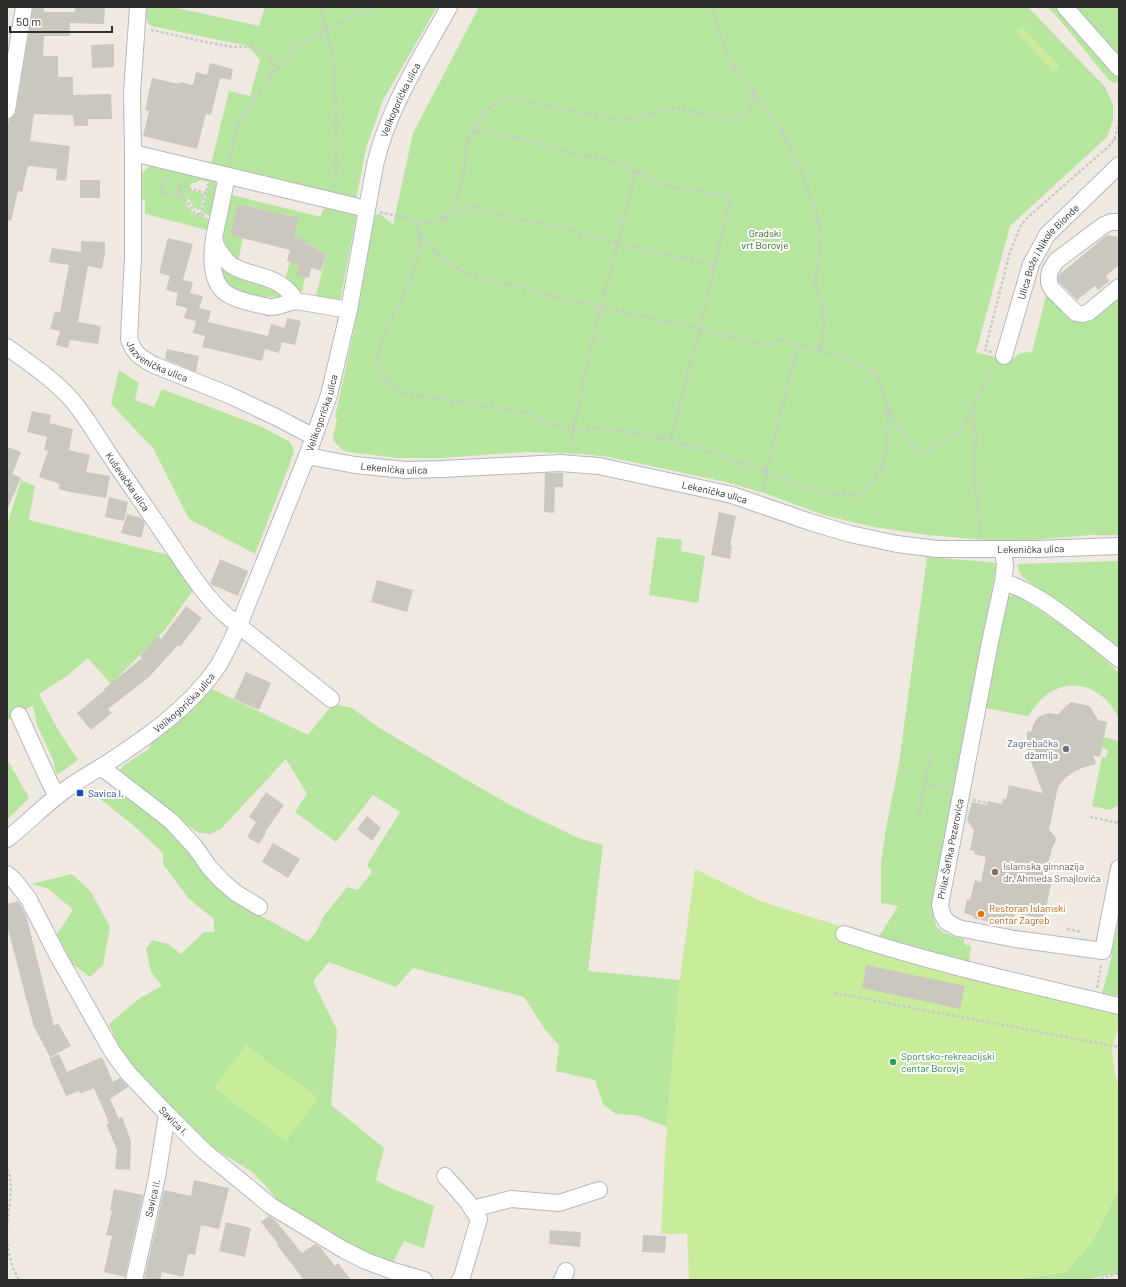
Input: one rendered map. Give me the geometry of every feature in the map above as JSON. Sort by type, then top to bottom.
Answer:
[{"type":"street","points":[[7,110],[24,7]]},
{"type":"street","name":"Jazvenička ulica","points":[[138,7],[132,93],[132,256],[129,339],[132,348],[144,359],[154,365],[229,395],[314,437]]},
{"type":"street","name":"Velikogorička ulica","points":[[7,839],[68,787],[101,767],[157,728],[184,705],[218,666],[228,648],[239,625],[307,456],[329,395],[349,310],[379,147],[384,132],[398,100],[449,7]]},
{"type":"street","points":[[1065,7],[1119,68]]},
{"type":"street","points":[[133,154],[367,209]]},
{"type":"street","name":"Ulica Bože i Nikole Bionde","points":[[1004,356],[1031,264],[1041,245],[1047,236],[1119,165]]},
{"type":"street","points":[[227,176],[217,219],[212,257],[214,274],[217,281],[226,293],[231,297],[269,307],[296,301],[349,310]]},
{"type":"street","points":[[1119,222],[1111,222],[1104,225],[1056,261],[1050,270],[1049,283],[1052,289],[1076,313],[1084,314],[1089,312],[1119,287]]},
{"type":"street","points":[[214,238],[214,243],[229,264],[241,270],[270,278],[279,283],[296,301]]},
{"type":"street","points":[[1041,245],[1052,254],[1056,261]]},
{"type":"street","name":"Kuševačka ulica","points":[[7,348],[59,386],[78,408],[193,577],[216,607],[332,699]]},
{"type":"street","name":"Lekenička ulica","points":[[307,456],[355,465],[404,470],[560,463],[598,466],[732,495],[850,534],[897,544],[937,549],[1037,549],[1119,546]]},
{"type":"street","name":"Prilaz Šefika Pezerovića","points":[[1003,549],[1005,566],[1003,582],[990,642],[940,905],[942,914],[947,922],[958,928],[1015,939],[1103,951]]},
{"type":"street","points":[[1003,582],[1031,593],[1119,659]]},
{"type":"street","points":[[19,715],[57,796]]},
{"type":"street","points":[[101,767],[171,821],[195,847],[222,882],[236,893],[259,907]]},
{"type":"street","points":[[1103,951],[1119,868]]},
{"type":"street","name":"Savica I.","points":[[7,874],[14,880],[28,898],[58,956],[112,1051],[128,1073],[204,1151],[271,1206],[344,1250],[366,1261],[424,1280]]},
{"type":"street","points":[[844,934],[892,950],[971,971],[1119,1006]]},
{"type":"street","name":"Savica II.","points":[[134,1280],[157,1177],[167,1114]]},
{"type":"street","points":[[445,1176],[467,1201],[479,1219],[460,1280]]},
{"type":"street","points":[[472,1209],[511,1199],[559,1203],[599,1190]]},
{"type":"path","points":[[320,7],[333,56],[336,100],[335,202]]},
{"type":"path","points":[[227,176],[230,157],[240,121],[271,77],[296,49],[326,29],[375,7]]},
{"type":"path","points":[[713,7],[720,36],[727,54],[734,67],[780,127],[802,173],[817,215],[821,232],[821,242],[815,283],[822,305],[824,326],[820,350]]},
{"type":"path","points":[[137,27],[227,46],[261,49],[268,54],[273,63],[271,77]]},
{"type":"path","points":[[367,209],[433,223],[449,212],[456,202],[466,157],[465,149],[469,137],[484,113],[497,100],[509,98],[623,120],[638,118],[671,108],[721,118],[738,118],[749,112],[755,94]]},
{"type":"path","points":[[469,137],[474,132],[480,130],[491,131],[569,152],[613,161],[659,183],[730,198],[700,329],[670,441]]},
{"type":"path","points":[[1114,138],[1119,143]]},
{"type":"path","points":[[173,163],[170,176],[163,180],[160,192],[186,198],[194,213],[217,219]]},
{"type":"path","points":[[581,451],[576,447],[571,439],[573,428],[634,172]]},
{"type":"path","points":[[180,180],[186,182]]},
{"type":"path","points":[[200,215],[208,183],[202,181]]},
{"type":"path","points":[[178,186],[206,193]]},
{"type":"path","points":[[439,220],[450,218],[469,208],[475,207],[512,218],[547,224],[618,243],[714,265]]},
{"type":"path","points":[[415,220],[420,234],[420,245],[416,264],[385,334],[379,350],[378,361],[386,380],[404,393],[527,413],[544,421],[573,428],[609,429],[641,434],[690,446],[820,490],[850,496],[859,494],[871,485],[878,475],[888,436],[889,420],[886,402]]},
{"type":"path","points":[[420,234],[437,253],[457,269],[466,274],[553,296],[769,345],[779,339],[840,356],[870,368],[878,379],[893,419],[905,437],[917,450],[926,451],[943,444],[956,434],[966,422],[992,371],[1004,356]]},
{"type":"path","points":[[763,495],[766,471],[798,344]]},
{"type":"path","points":[[975,402],[973,413],[976,438],[974,460],[980,533],[983,541]]},
{"type":"path","points":[[919,815],[932,750]]},
{"type":"path","points":[[925,783],[951,790]]},
{"type":"path","points":[[1090,817],[1119,823]]},
{"type":"path","points":[[1094,1000],[1103,951]]},
{"type":"path","points":[[834,993],[1119,1047]]},
{"type":"path","points":[[7,1169],[10,1173],[11,1197],[7,1228],[9,1253],[16,1276],[19,1280]]},
{"type":"path","points":[[1096,1280],[1119,1273]]},
{"type":"path","points":[[1114,1275],[1119,1276]]},
{"type":"green space","points":[[145,7],[172,7],[259,26],[265,7],[437,7],[383,100],[366,148],[356,200],[211,164],[229,91],[250,96],[260,60],[248,46],[151,26],[145,17]]},
{"type":"green space","name":"Gradski vrt Borovje","points":[[479,7],[1028,7],[1105,87],[1113,105],[1113,120],[1107,137],[1010,226],[976,352],[1010,361],[1020,353],[1032,352],[1047,292],[1069,315],[1119,294],[1119,535],[1091,535],[1031,540],[988,540],[927,535],[852,522],[824,515],[764,493],[726,482],[609,457],[583,454],[525,452],[442,458],[398,458],[355,453],[345,451],[339,447],[333,438],[337,418],[335,417],[355,325],[375,215],[380,214],[393,225],[413,133]]},
{"type":"green space","points":[[1048,7],[1055,7],[1108,64],[1115,73],[1119,82],[1114,83],[1108,79]]},
{"type":"green space","points":[[1071,7],[1119,7],[1119,58]]},
{"type":"green space","points":[[1022,27],[1060,67],[1054,72],[1016,32]]},
{"type":"green space","points":[[154,164],[217,180],[219,184],[211,216],[202,213],[209,182],[200,180],[195,183],[191,183],[189,190],[204,194],[200,210],[194,208],[188,197],[186,204],[192,211],[191,213],[210,219],[207,230],[145,214],[145,200],[138,199],[139,183],[144,171]]},
{"type":"green space","points":[[228,194],[321,217],[324,209],[335,209],[357,213],[340,301],[316,296],[326,254],[316,251],[317,247],[305,244],[306,240],[294,237],[298,218],[238,204],[230,235],[243,238],[238,262],[236,261],[218,231]]},
{"type":"green space","points":[[290,262],[299,264],[305,277],[302,292],[285,279]]},
{"type":"green space","points":[[217,264],[272,281],[283,296],[256,296],[241,293],[231,288]]},
{"type":"green space","points":[[119,370],[139,383],[135,400],[154,407],[162,389],[260,426],[290,442],[294,451],[255,554],[189,519],[153,448],[111,404]]},
{"type":"green space","points":[[21,480],[35,486],[29,520],[172,556],[194,589],[164,631],[111,684],[88,658],[67,676],[39,694],[58,730],[78,760],[57,775],[54,762],[37,725],[33,705],[7,720],[7,526]]},
{"type":"green space","points":[[657,537],[682,540],[681,551],[705,556],[698,603],[649,595]]},
{"type":"green space","points":[[927,557],[989,562],[995,563],[996,567],[934,900],[934,919],[936,926],[946,934],[964,939],[964,944],[971,946],[969,965],[878,938],[898,906],[881,903],[881,863],[886,828],[899,763]]},
{"type":"green space","points":[[1119,561],[1119,649],[1110,640],[1023,578],[1018,567],[1018,564]]},
{"type":"green space","points":[[1013,595],[1027,602],[1069,630],[1119,673],[1119,719],[1114,709],[1099,694],[1080,686],[1060,688],[1049,693],[1040,701],[1028,716],[985,708],[1007,598]]},
{"type":"green space","points":[[208,687],[308,735],[333,704],[352,708],[378,727],[514,807],[578,838],[603,845],[588,971],[680,980],[667,1127],[636,1115],[616,1114],[603,1104],[595,1080],[556,1071],[559,1045],[546,1031],[524,997],[413,968],[396,987],[329,962],[313,981],[337,1030],[331,1105],[384,1148],[376,1180],[434,1206],[424,1248],[404,1241],[393,1262],[348,1244],[277,1200],[251,1171],[195,1137],[129,1068],[109,1024],[140,998],[162,986],[151,972],[146,949],[152,940],[168,944],[181,954],[204,932],[214,932],[214,919],[188,898],[163,864],[163,853],[133,825],[99,798],[109,794],[125,794],[161,819],[208,877],[238,903],[308,942],[316,932],[324,916],[347,887],[358,890],[372,872],[367,865],[400,812],[373,795],[336,842],[295,812],[307,794],[286,759],[221,829],[210,834],[199,833],[146,798],[123,778],[119,771],[124,765],[149,749],[152,740]]},
{"type":"green space","points":[[1104,737],[1119,741],[1119,805],[1110,810],[1092,806],[1102,757],[1106,758],[1108,750],[1102,748]]},
{"type":"green space","points":[[7,759],[29,798],[7,820]]},
{"type":"green space","name":"Sportsko-rekreacijski centar Borovje","points":[[695,869],[760,901],[926,953],[1119,1001],[1119,1024],[1112,1049],[1115,1075],[1119,1085],[1119,1188],[1092,1242],[1065,1272],[1013,1280],[689,1280],[687,1234],[661,1234],[665,1152],[678,993]]},
{"type":"green space","points":[[72,874],[91,892],[110,927],[103,965],[90,977],[71,963],[57,934],[73,910],[49,889],[32,884]]},
{"type":"green space","points":[[1119,917],[1119,996],[1102,993],[1110,964]]},
{"type":"green space","points":[[246,1045],[318,1098],[286,1141],[214,1088]]},
{"type":"green space","points":[[1119,1188],[1119,1276],[1112,1274],[1085,1280],[1013,1280],[1065,1272],[1092,1242]]},
{"type":"building","points":[[105,7],[104,24],[70,23],[70,36],[44,36],[43,56],[58,56],[58,77],[73,77],[73,95],[111,94],[112,119],[88,119],[88,126],[74,126],[73,115],[34,114],[30,141],[70,146],[66,181],[56,180],[57,169],[28,166],[22,192],[18,191],[11,221],[7,220],[7,130],[9,119],[14,116],[16,112],[33,8],[44,8],[44,12],[75,12],[75,8]]},
{"type":"building","points":[[114,44],[114,67],[92,68],[91,45]]},
{"type":"building","points":[[210,63],[233,69],[231,80],[220,78],[211,115],[206,114],[197,149],[143,136],[149,111],[145,110],[152,78],[179,84],[180,82],[193,85],[196,72],[207,75]]},
{"type":"building","points":[[80,180],[100,180],[100,198],[80,198]]},
{"type":"building","points":[[238,204],[299,218],[294,237],[306,240],[305,244],[317,247],[316,251],[326,254],[321,271],[311,268],[309,278],[296,275],[299,265],[287,261],[290,250],[230,235]]},
{"type":"building","points":[[1107,235],[1119,237],[1119,265],[1106,276],[1109,281],[1098,290],[1095,286],[1077,300],[1058,281],[1059,275]]},
{"type":"building","points":[[168,238],[193,244],[183,280],[193,282],[190,293],[203,296],[199,308],[211,311],[208,322],[268,336],[271,324],[285,328],[287,318],[301,321],[295,345],[282,342],[279,353],[265,349],[262,361],[202,347],[205,336],[193,333],[196,321],[184,318],[187,308],[175,305],[178,293],[166,290],[170,276],[159,273]]},
{"type":"building","points":[[81,241],[105,242],[105,253],[102,269],[88,266],[78,322],[101,326],[98,344],[70,340],[68,348],[56,345],[60,331],[50,329],[55,311],[60,313],[69,265],[49,262],[52,248],[81,252]]},
{"type":"building","points":[[167,349],[199,356],[196,372],[165,359]]},
{"type":"building","points":[[32,411],[51,415],[49,423],[73,429],[69,450],[90,455],[86,472],[110,476],[106,498],[58,489],[60,484],[39,477],[48,451],[44,450],[47,437],[27,432]]},
{"type":"building","points":[[7,447],[21,452],[12,474],[21,478],[7,510]]},
{"type":"building","points":[[545,473],[563,473],[563,487],[555,487],[554,513],[544,512]]},
{"type":"building","points":[[109,497],[128,502],[124,521],[105,517]]},
{"type":"building","points":[[719,512],[736,516],[730,545],[732,545],[730,559],[711,555]]},
{"type":"building","points":[[127,514],[141,518],[145,523],[141,538],[121,533]]},
{"type":"building","points":[[220,559],[248,571],[238,596],[210,584]]},
{"type":"building","points":[[377,580],[413,590],[407,612],[371,602]]},
{"type":"building","points":[[186,606],[202,618],[180,647],[178,645],[149,677],[108,709],[112,713],[91,730],[77,713],[142,658],[140,656],[158,636],[161,639]]},
{"type":"building","points":[[246,672],[271,683],[259,710],[234,699]]},
{"type":"building","points":[[1071,702],[1090,706],[1098,720],[1107,722],[1100,757],[1093,755],[1096,764],[1072,773],[1064,779],[1058,787],[1049,830],[1056,839],[1052,848],[1044,883],[1051,884],[1044,919],[1015,913],[1012,927],[973,918],[974,916],[964,913],[967,899],[970,900],[975,880],[981,882],[986,857],[974,854],[975,851],[970,850],[974,830],[967,820],[972,802],[986,805],[988,801],[1002,804],[1003,799],[1006,799],[1009,785],[1043,793],[1027,751],[1027,732],[1032,731],[1033,725],[1038,717],[1048,713],[1058,714]]},
{"type":"building","points":[[266,792],[284,805],[265,832],[266,833],[259,844],[247,837],[256,822],[249,817]]},
{"type":"building","points":[[367,816],[381,828],[372,841],[357,829]]},
{"type":"building","points":[[273,843],[300,859],[288,878],[262,862]]},
{"type":"building","points":[[18,901],[26,915],[54,1026],[58,1023],[71,1046],[50,1057],[34,1027],[7,925],[7,904]]},
{"type":"building","points":[[866,965],[965,986],[960,1009],[862,988]]},
{"type":"building","points":[[59,1054],[67,1072],[102,1057],[113,1082],[120,1078],[128,1087],[110,1099],[119,1119],[122,1117],[131,1141],[130,1170],[115,1169],[117,1150],[106,1124],[109,1123],[94,1088],[80,1094],[79,1091],[66,1096],[49,1058]]},
{"type":"building","points":[[194,1180],[229,1188],[219,1229],[201,1225],[195,1255],[188,1254],[183,1277],[162,1272],[160,1280],[144,1280],[164,1190],[191,1196]]},
{"type":"building","points":[[114,1189],[143,1195],[125,1277],[104,1272],[112,1236],[106,1235],[112,1211],[110,1210]]},
{"type":"building","points":[[269,1216],[275,1220],[302,1253],[315,1244],[320,1247],[335,1266],[338,1263],[351,1280],[304,1280],[261,1222]]},
{"type":"building","points":[[226,1222],[251,1228],[245,1257],[219,1251]]},
{"type":"building","points":[[550,1230],[581,1232],[580,1247],[549,1244]]},
{"type":"building","points":[[643,1235],[666,1236],[665,1253],[642,1252]]},
{"type":"place","name":"Zagrebačka džamija","points":[[1066,749]]},
{"type":"place","name":"Savica I.","points":[[80,793]]},
{"type":"place","name":"Islamska gimnazija dr. Ahmeda Smajlovića","points":[[995,872]]},
{"type":"place","name":"Restoran Islamski centar Zagreb","points":[[981,914]]},
{"type":"place","name":"Sportsko-rekreacijski centar Borovje","points":[[893,1062]]}]
